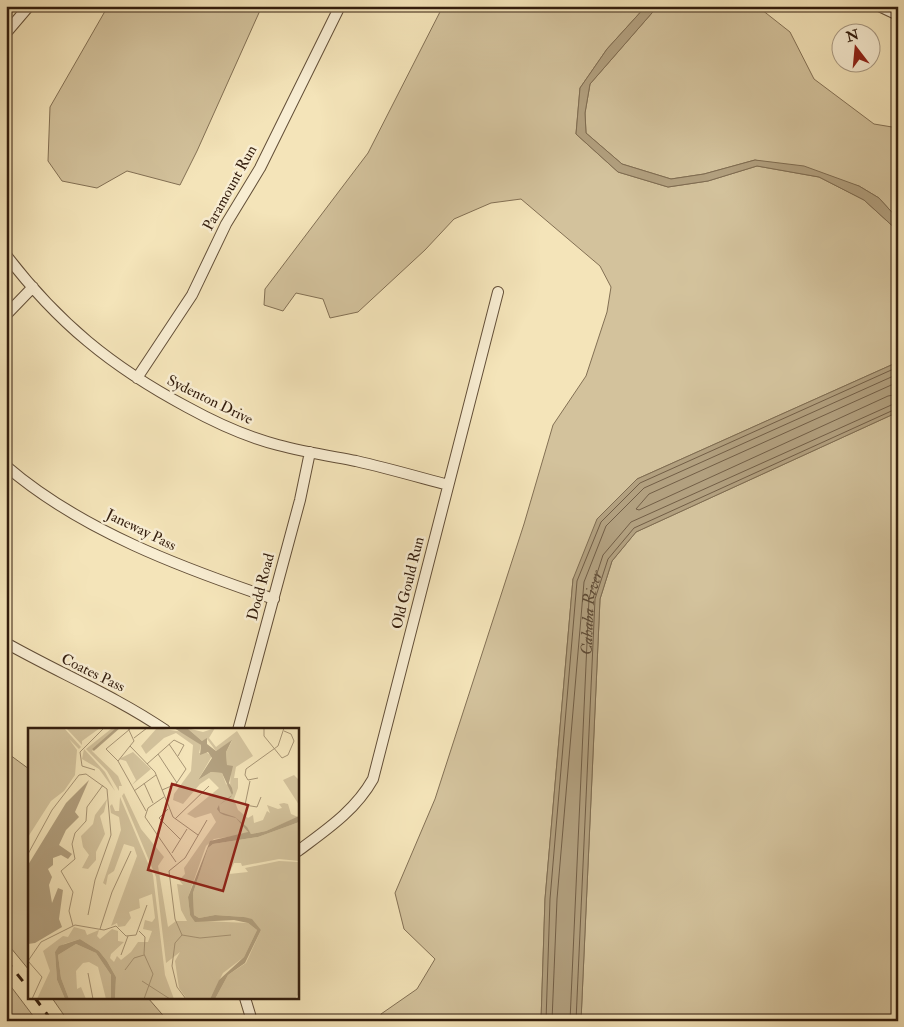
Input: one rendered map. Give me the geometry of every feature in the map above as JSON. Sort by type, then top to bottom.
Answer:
[{"type":"street","points":[[6,34],[29,6]]},
{"type":"street","name":"Paramount Run","points":[[137,378],[192,295],[226,224],[260,168],[340,6]]},
{"type":"street","points":[[879,6],[898,16]]},
{"type":"street","name":"Sydenton Drive","points":[[6,255],[33,287],[87,343],[137,378],[203,416],[278,445],[448,485]]},
{"type":"street","points":[[6,315],[33,287]]},
{"type":"street","name":"Old Gould Run","points":[[299,850],[326,832],[346,814],[366,792],[373,780],[498,292]]},
{"type":"street","name":"Dodd Road","points":[[239,728],[274,600],[310,452]]},
{"type":"street","name":"Janeway Pass","points":[[6,466],[44,494],[113,533],[175,563],[274,600]]},
{"type":"street","name":"Coates Pass","points":[[6,644],[119,702],[162,728]]},
{"type":"street","points":[[246,1000],[252,1021]]},
{"type":"shaded area","points":[[108,6],[262,6],[180,185],[127,171],[97,188],[62,181],[48,161],[50,107]]},
{"type":"shaded area","points":[[443,6],[646,6],[607,49],[580,88],[576,134],[618,172],[668,187],[708,181],[757,166],[819,177],[864,200],[898,231],[898,362],[637,479],[573,579],[545,899],[541,1021],[381,1021],[381,1014],[417,989],[435,959],[404,929],[395,893],[435,799],[524,524],[553,425],[586,376],[607,312],[611,287],[600,266],[521,199],[491,203],[454,219],[425,250],[358,312],[330,318],[323,299],[296,293],[283,311],[264,305],[265,289],[368,153]]},
{"type":"shaded area","points":[[658,6],[757,6],[790,32],[814,79],[874,124],[898,128],[898,219],[879,198],[859,186],[755,160],[704,174],[671,179],[622,164],[586,133],[585,113],[590,84]]},
{"type":"shaded area","points":[[898,412],[898,1021],[581,1021],[600,599],[612,561],[636,532]]},
{"type":"shaded area","points":[[6,752],[28,768],[28,969],[6,942]]},
{"type":"shaded area","points":[[6,980],[37,1021],[6,1021]]},
{"type":"shaded area","points":[[53,1000],[150,1000],[168,1021],[68,1021]]},
{"type":"water","points":[[646,6],[658,6],[590,84],[585,113],[586,133],[622,164],[671,179],[704,174],[755,160],[804,166],[859,186],[879,198],[898,219],[898,231],[864,200],[819,177],[757,166],[708,181],[668,187],[618,172],[576,134],[580,88],[607,49]]},
{"type":"water","name":"Cahaba River","points":[[898,362],[898,412],[636,532],[612,561],[600,599],[581,1021],[541,1021],[545,899],[573,579],[597,519],[637,479]]},
{"type":"railway","points":[[6,960],[28,988]]},
{"type":"railway","points":[[36,1000],[52,1021]]}]
